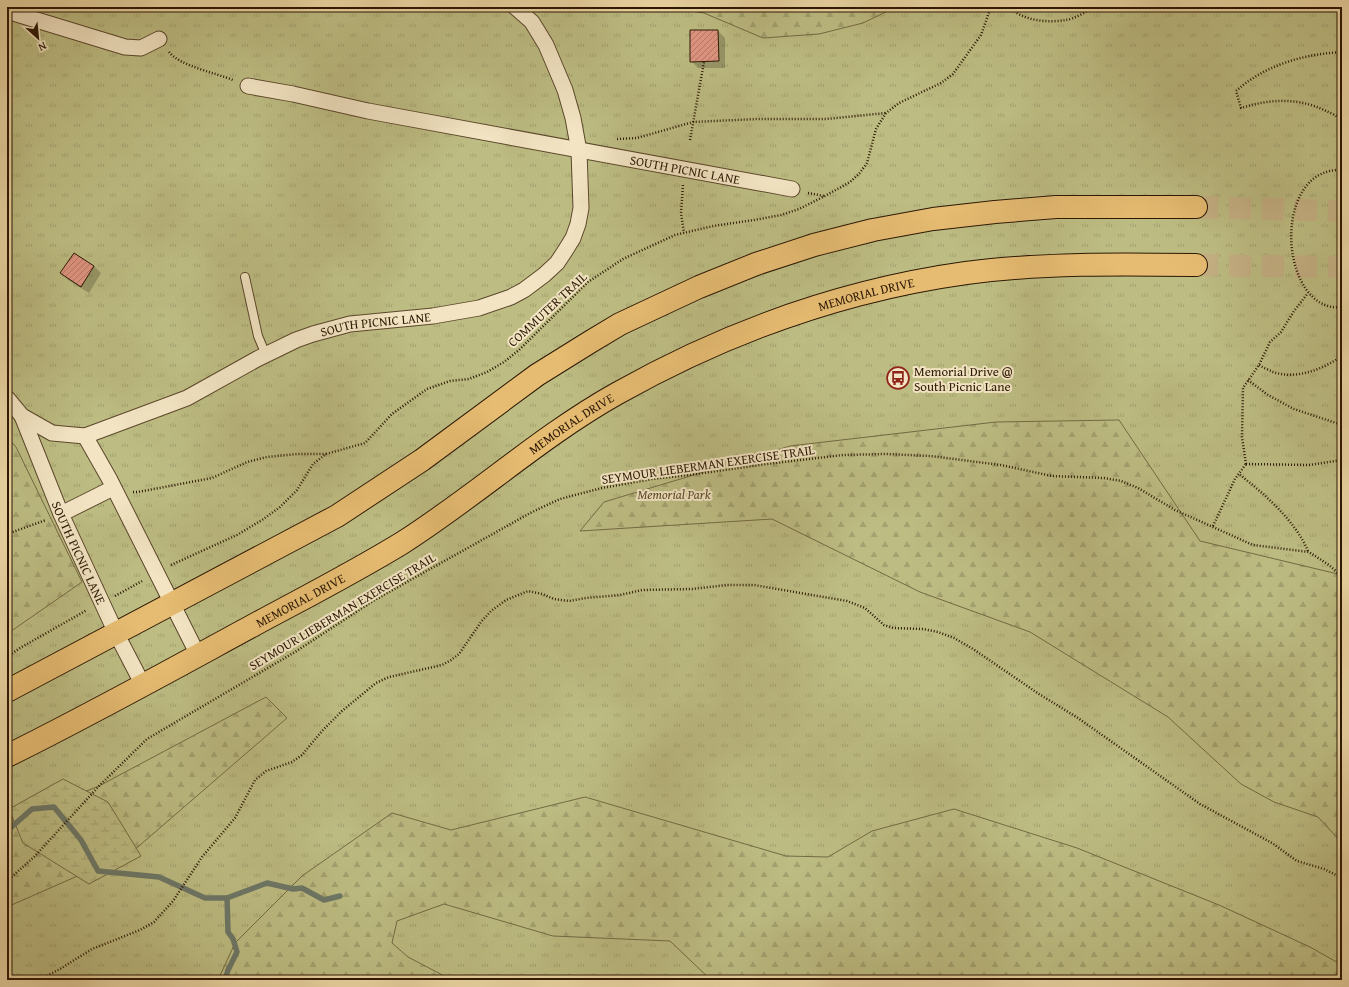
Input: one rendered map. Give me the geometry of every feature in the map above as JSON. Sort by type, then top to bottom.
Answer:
[{"type":"main road","points":[[7,690],[337,516],[422,460],[537,375],[620,324],[699,287],[756,264],[814,245],[865,232],[934,219],[1056,207],[1196,208]]},
{"type":"main road","name":"MEMORIAL DRIVE","points":[[7,756],[363,566],[430,524],[559,430],[617,393],[726,340],[783,318],[843,299],[905,285],[965,274],[1027,267],[1070,265],[1196,264]]},
{"type":"street","name":"SOUTH PICNIC LANE","points":[[22,416],[52,433],[85,436],[187,398],[296,340],[334,328],[368,322],[433,316],[479,308],[511,297],[524,290],[557,263],[573,238],[578,224],[581,208],[579,151],[573,118],[567,97],[546,45],[532,22],[516,7]]},
{"type":"street","points":[[7,10],[124,47],[140,48],[159,39]]},
{"type":"street","name":"SOUTH PICNIC LANE","points":[[248,86],[294,94],[368,111],[579,151],[792,189]]},
{"type":"street","name":"SOUTH PICNIC LANE","points":[[7,398],[22,416],[61,514],[116,633],[143,684]]},
{"type":"street","points":[[85,436],[198,655]]},
{"type":"street","points":[[61,514],[113,488]]},
{"type":"lane","points":[[245,277],[258,336],[266,355]]},
{"type":"path","name":"COMMUTER TRAIL","points":[[167,566],[237,535],[280,508],[296,490],[313,464],[326,454],[365,443],[392,414],[427,390],[487,372],[504,362],[519,350],[588,282],[623,259],[675,235],[713,226],[754,220],[799,208],[850,182],[859,174],[867,163],[876,129],[886,113],[899,103],[941,83],[953,74],[982,35],[991,7]]},
{"type":"path","points":[[1010,7],[1029,19],[1049,21],[1067,20],[1094,7]]},
{"type":"path","points":[[159,39],[172,56],[201,70],[248,86]]},
{"type":"path","points":[[1342,52],[1306,56],[1283,63],[1246,82],[1236,91],[1241,108],[1262,102],[1281,100],[1297,101],[1316,106],[1342,120]]},
{"type":"path","points":[[690,140],[704,62]]},
{"type":"path","points":[[616,139],[637,138],[693,122],[757,119],[826,119],[886,113]]},
{"type":"path","points":[[1342,170],[1330,170],[1320,173],[1312,180],[1300,196],[1293,217],[1291,243],[1294,262],[1300,279],[1308,293],[1324,305],[1331,307],[1342,306]]},
{"type":"path","points":[[683,184],[681,213],[684,233]]},
{"type":"path","points":[[1213,526],[1236,479],[1246,464],[1242,437],[1243,388],[1259,365],[1270,342],[1281,332],[1308,293]]},
{"type":"path","points":[[1259,365],[1275,372],[1292,374],[1305,373],[1319,369],[1342,356]]},
{"type":"path","points":[[1248,380],[1268,395],[1294,409],[1342,425]]},
{"type":"path","points":[[113,488],[138,492],[212,478],[247,462],[267,456],[326,454]]},
{"type":"path","name":"SEYMOUR LIEBERMAN EXERCISE TRAIL","points":[[7,881],[35,856],[99,786],[147,739],[295,652],[373,601],[532,512],[560,499],[602,488],[652,479],[843,455],[886,454],[930,456],[1001,465],[1067,478],[1104,478],[1121,481],[1138,488],[1176,510],[1253,545],[1309,552],[1329,565],[1342,578]]},
{"type":"path","points":[[1246,464],[1309,465],[1342,460]]},
{"type":"path","points":[[1240,475],[1280,510],[1305,544],[1309,552]]},
{"type":"path","points":[[7,534],[30,527],[61,514]]},
{"type":"path","points":[[112,597],[140,582]]},
{"type":"path","points":[[39,980],[92,949],[140,930],[154,922],[173,901],[202,857],[235,818],[255,780],[266,771],[292,762],[302,755],[312,742],[342,711],[376,683],[389,677],[442,665],[451,660],[459,654],[481,622],[491,611],[506,600],[528,591],[542,594],[554,599],[569,601],[620,595],[642,590],[692,589],[727,585],[754,585],[847,601],[865,608],[884,625],[893,628],[923,629],[938,632],[954,638],[973,649],[1039,694],[1078,718],[1200,804],[1272,843],[1297,861],[1324,869],[1342,878]]},
{"type":"path","points":[[7,657],[87,610]]},
{"type":"green space","name":"Memorial Park","points":[[7,7],[1342,7],[1342,980],[7,980]]},
{"type":"green space","points":[[667,7],[896,7],[863,23],[819,34],[763,38],[704,13]]},
{"type":"green space","points":[[1119,420],[1200,541],[1342,575],[1342,843],[1318,817],[1274,802],[1241,784],[1168,717],[1030,632],[920,592],[772,519],[580,531],[604,502],[790,446],[996,422]]},
{"type":"green space","points":[[7,437],[16,447],[82,582],[7,634]]},
{"type":"green space","points":[[266,697],[287,718],[132,852],[7,907],[7,823],[99,786]]},
{"type":"green space","points":[[63,779],[108,802],[141,856],[89,884],[23,843],[9,809]]},
{"type":"green space","points":[[585,797],[786,856],[828,857],[872,831],[954,809],[1077,848],[1219,905],[1310,947],[1342,965],[1342,980],[711,980],[670,941],[553,936],[444,904],[397,921],[392,943],[408,957],[452,980],[218,980],[235,943],[302,876],[392,813],[451,830]]},
{"type":"building","points":[[690,30],[718,30],[719,61],[690,62]]},
{"type":"building","points":[[74,253],[94,266],[81,287],[60,273]]},
{"type":"waterway","points":[[7,831],[32,809],[54,807],[81,840],[98,871],[159,877],[205,898],[227,898],[228,932],[233,939],[237,952],[225,980]]},
{"type":"waterway","points":[[227,898],[267,883],[293,889],[302,888],[324,900],[340,896]]},
{"type":"tunnel","points":[[1196,207],[1342,211]]},
{"type":"tunnel","points":[[1196,265],[1342,267]]},
{"type":"place","name":"Memorial Drive @ South Picnic Lane","points":[[898,378]]}]
